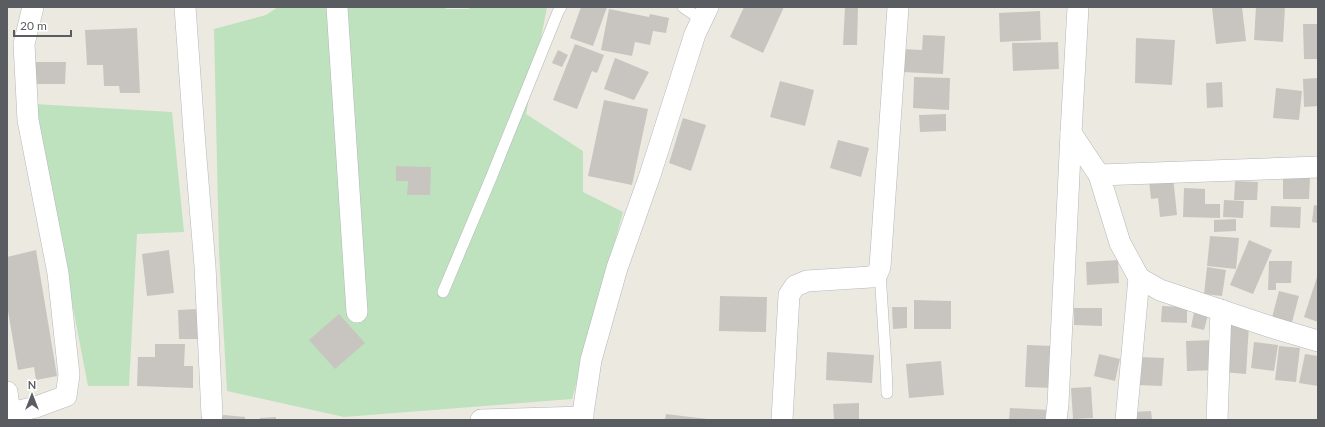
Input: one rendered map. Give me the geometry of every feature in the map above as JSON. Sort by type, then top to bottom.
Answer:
[{"type":"street","points":[[7,392],[9,413],[36,407],[66,396],[69,375],[58,273],[28,120],[24,44],[33,7]]},
{"type":"street","points":[[185,7],[205,266],[212,415]]},
{"type":"street","points":[[337,7],[357,312]]},
{"type":"street","points":[[782,420],[789,295],[795,286],[807,281],[871,277],[877,274],[880,267],[898,7]]},
{"type":"street","points":[[1056,420],[1078,7]]},
{"type":"street","points":[[481,420],[582,418],[591,360],[617,268],[650,175],[695,34],[705,14]]},
{"type":"street","points":[[1071,133],[1099,175],[1120,243],[1139,278],[1160,290],[1318,341]]},
{"type":"street","points":[[1099,175],[1318,167]]},
{"type":"street","points":[[1126,420],[1139,278]]},
{"type":"street","points":[[1217,420],[1221,310]]},
{"type":"lane","points":[[443,292],[561,7]]},
{"type":"lane","points":[[683,7],[705,14]]},
{"type":"lane","points":[[880,267],[888,393]]},
{"type":"green space","points":[[278,7],[445,7],[446,9],[469,9],[470,7],[547,7],[526,114],[583,151],[583,192],[623,212],[572,399],[344,417],[227,391],[219,252],[214,29],[266,15]]},
{"type":"green space","points":[[34,104],[172,112],[184,232],[137,234],[129,386],[88,386]]},
{"type":"building","points":[[581,7],[607,7],[593,46],[570,38]]},
{"type":"building","points":[[744,7],[784,7],[763,53],[730,37]]},
{"type":"building","points":[[845,7],[858,7],[857,45],[843,45]]},
{"type":"building","points":[[1212,7],[1242,7],[1246,41],[1216,44]]},
{"type":"building","points":[[1256,7],[1285,7],[1283,42],[1254,40]]},
{"type":"building","points":[[609,9],[649,17],[650,14],[669,18],[666,33],[653,31],[650,45],[635,42],[632,56],[601,50]]},
{"type":"building","points":[[1040,11],[1041,40],[1000,42],[999,13]]},
{"type":"building","points":[[1303,24],[1318,24],[1318,59],[1304,59]]},
{"type":"building","points":[[137,28],[140,93],[120,93],[119,86],[104,86],[103,65],[87,65],[85,30]]},
{"type":"building","points":[[923,35],[945,36],[943,74],[903,72],[904,49],[922,50]]},
{"type":"building","points":[[1136,38],[1175,40],[1172,85],[1135,83]]},
{"type":"building","points":[[1058,42],[1059,69],[1013,71],[1012,43]]},
{"type":"building","points":[[575,44],[604,55],[597,73],[592,71],[577,109],[553,100]]},
{"type":"building","points":[[558,50],[568,55],[562,67],[552,63]]},
{"type":"building","points":[[615,58],[649,72],[634,100],[604,89]]},
{"type":"building","points":[[36,62],[66,62],[65,84],[35,84]]},
{"type":"building","points":[[914,77],[950,78],[949,110],[913,108]]},
{"type":"building","points":[[1318,78],[1318,106],[1304,107],[1303,79]]},
{"type":"building","points":[[780,81],[814,90],[805,126],[770,117]]},
{"type":"building","points":[[1222,82],[1223,107],[1207,108],[1206,83]]},
{"type":"building","points":[[1276,88],[1302,91],[1299,120],[1273,118]]},
{"type":"building","points":[[604,100],[648,109],[632,185],[588,176]]},
{"type":"building","points":[[946,114],[946,131],[920,132],[919,115]]},
{"type":"building","points":[[683,118],[706,125],[691,171],[669,163]]},
{"type":"building","points":[[838,140],[869,148],[861,177],[830,168]]},
{"type":"building","points":[[396,166],[431,167],[430,195],[407,195],[408,181],[396,181]]},
{"type":"building","points":[[1173,177],[1177,215],[1160,217],[1158,198],[1151,199],[1149,180]]},
{"type":"building","points":[[1283,177],[1310,178],[1309,199],[1283,199]]},
{"type":"building","points":[[1235,181],[1258,182],[1257,200],[1234,200]]},
{"type":"building","points":[[1184,188],[1205,189],[1205,204],[1220,204],[1220,218],[1183,217]]},
{"type":"building","points":[[1224,200],[1244,201],[1243,218],[1223,217]]},
{"type":"building","points":[[1314,205],[1318,206],[1318,223],[1312,222]]},
{"type":"building","points":[[1271,206],[1301,207],[1300,228],[1270,227]]},
{"type":"building","points":[[1236,219],[1236,231],[1214,232],[1214,220]]},
{"type":"building","points":[[1210,236],[1239,238],[1236,269],[1207,266]]},
{"type":"building","points":[[1249,240],[1272,250],[1253,294],[1230,285]]},
{"type":"building","points":[[36,250],[57,376],[36,380],[34,367],[18,370],[7,305],[7,257]]},
{"type":"building","points":[[169,250],[174,293],[147,296],[142,254]]},
{"type":"building","points":[[1118,260],[1119,283],[1087,285],[1086,262]]},
{"type":"building","points":[[1269,261],[1292,261],[1291,283],[1276,283],[1276,290],[1268,290]]},
{"type":"building","points":[[1207,267],[1226,270],[1222,296],[1204,294]]},
{"type":"building","points":[[1318,274],[1318,322],[1304,317]]},
{"type":"building","points":[[1279,291],[1299,296],[1291,326],[1271,321]]},
{"type":"building","points":[[720,296],[767,297],[766,332],[719,331]]},
{"type":"building","points":[[914,300],[951,301],[951,329],[914,329]]},
{"type":"building","points":[[1162,306],[1187,307],[1187,323],[1161,322]]},
{"type":"building","points":[[892,307],[907,307],[907,328],[893,329]]},
{"type":"building","points":[[1074,308],[1102,308],[1102,326],[1074,325]]},
{"type":"building","points":[[198,309],[199,339],[179,339],[178,310]]},
{"type":"building","points":[[1194,312],[1208,315],[1204,330],[1191,327]]},
{"type":"building","points":[[339,314],[365,343],[335,369],[309,340]]},
{"type":"building","points":[[1225,323],[1249,325],[1246,374],[1222,372]]},
{"type":"building","points":[[1215,340],[1217,370],[1187,371],[1186,341]]},
{"type":"building","points":[[1254,342],[1278,345],[1274,371],[1251,368]]},
{"type":"building","points":[[155,344],[185,344],[184,366],[193,366],[193,388],[137,386],[138,357],[155,357]]},
{"type":"building","points":[[1027,345],[1055,346],[1054,388],[1025,387]]},
{"type":"building","points":[[1279,346],[1300,348],[1296,382],[1275,380]]},
{"type":"building","points":[[827,352],[874,355],[872,383],[826,380]]},
{"type":"building","points":[[1099,354],[1120,359],[1115,381],[1094,376]]},
{"type":"building","points":[[1305,354],[1318,356],[1318,386],[1299,383]]},
{"type":"building","points":[[1138,357],[1164,358],[1162,386],[1137,385]]},
{"type":"building","points":[[941,361],[944,395],[909,398],[906,364]]},
{"type":"building","points":[[1091,387],[1093,418],[1073,419],[1071,388]]},
{"type":"building","points":[[859,403],[859,420],[834,420],[833,404]]},
{"type":"building","points":[[1010,408],[1050,410],[1049,420],[1009,420]]},
{"type":"building","points":[[1151,411],[1152,420],[1131,420],[1131,412]]},
{"type":"building","points":[[214,414],[245,417],[245,420],[214,420]]},
{"type":"building","points":[[666,414],[707,419],[707,420],[665,420]]},
{"type":"building","points":[[276,417],[276,420],[260,420],[260,418]]}]
